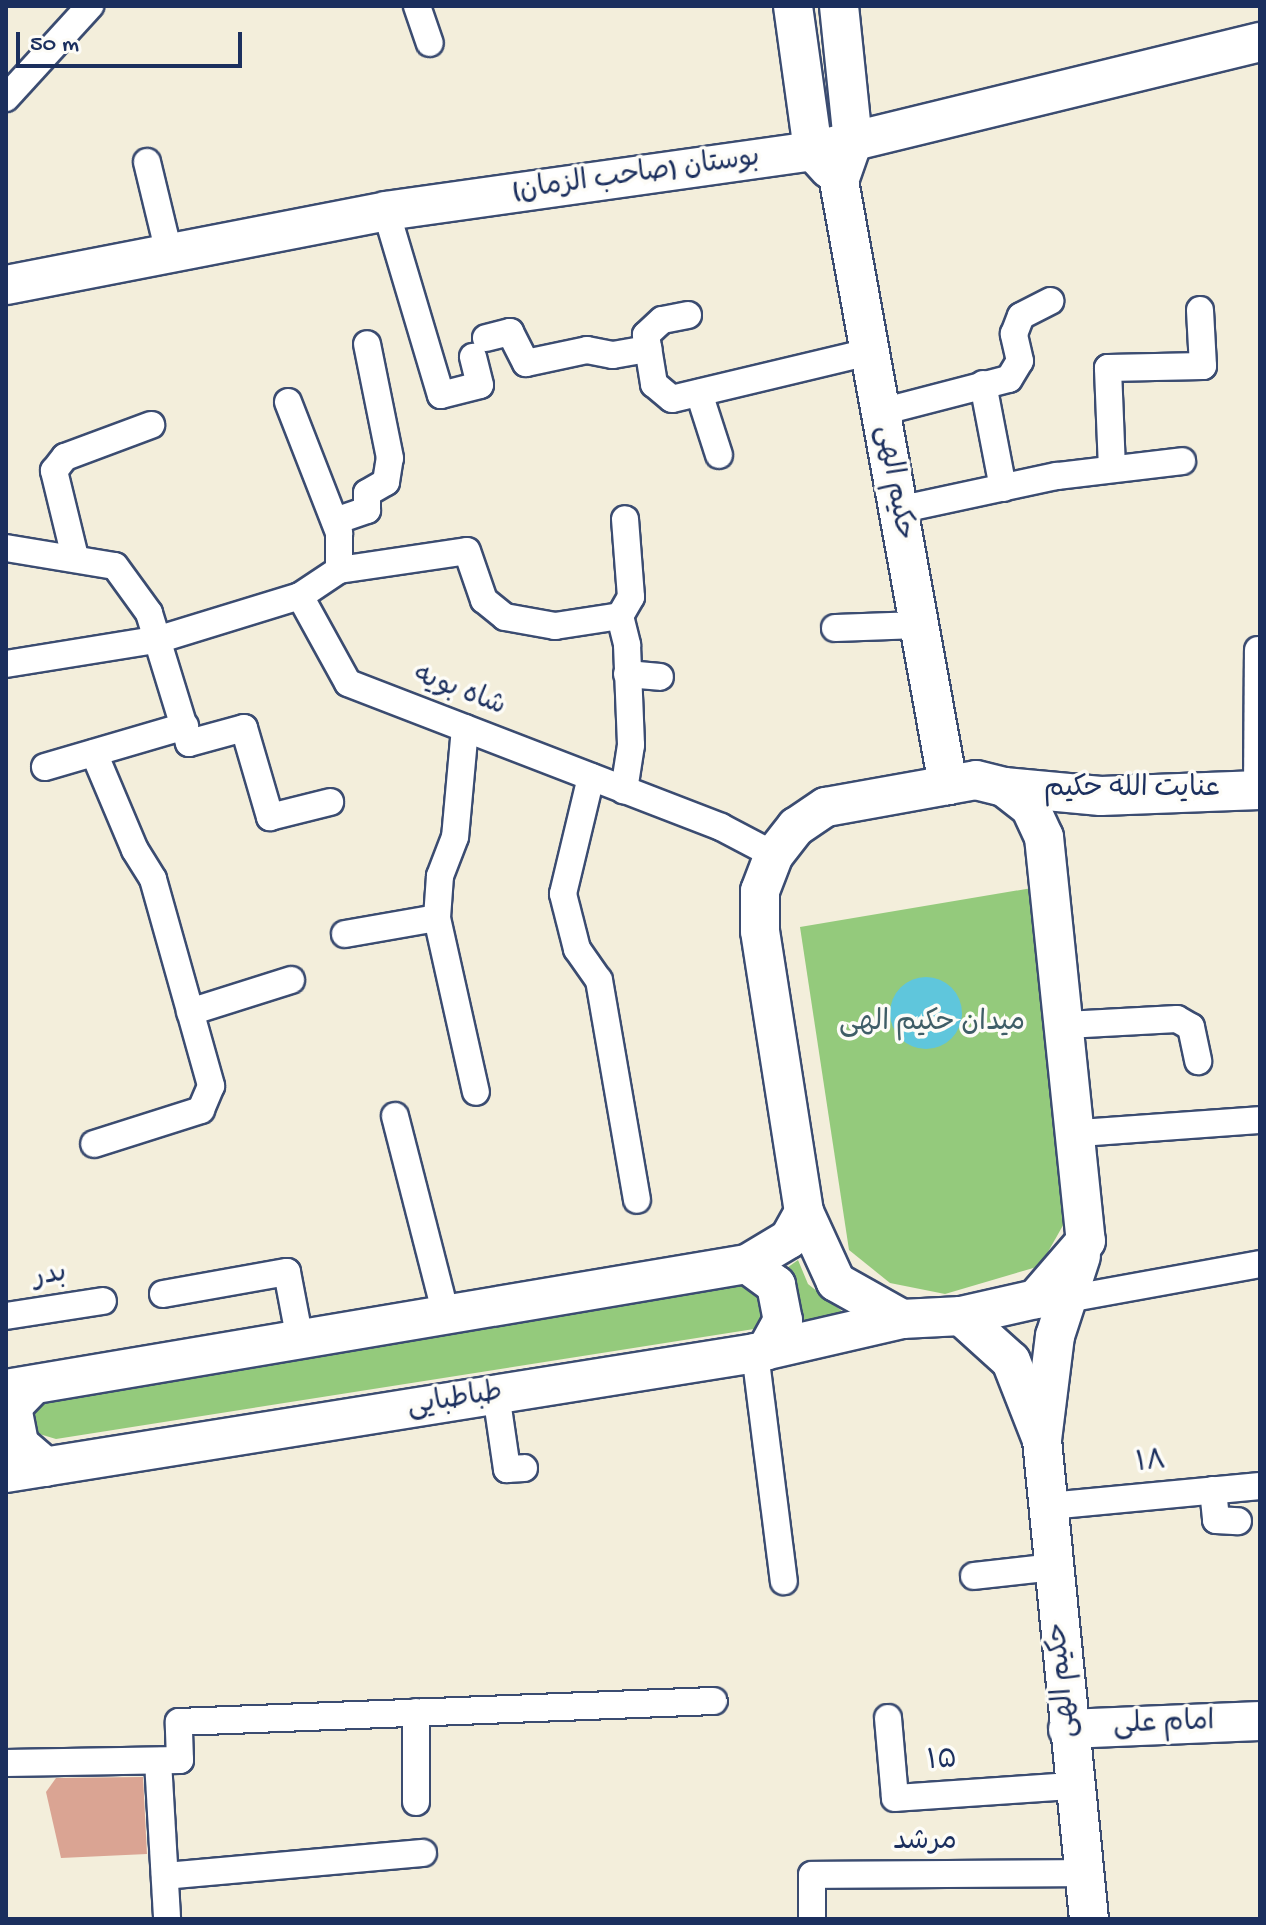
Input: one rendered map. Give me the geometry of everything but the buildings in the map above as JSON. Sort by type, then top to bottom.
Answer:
[{"type":"main road","points":[[793,6],[813,151],[839,181],[853,141],[839,6]]},
{"type":"main road","name":"بوستان (صاحب الزمان)","points":[[6,285],[386,211],[813,151],[1260,42]]},
{"type":"main road","name":"حکیم الهی","points":[[839,181],[948,785]]},
{"type":"main road","points":[[1042,1440],[1055,1336],[1086,1241],[1079,1133],[1044,837],[1030,807],[1004,787],[976,780],[826,807],[796,827],[774,855],[760,891],[760,931],[804,1212],[836,1282],[902,1319],[961,1316],[1036,1299],[1086,1241]]},
{"type":"main road","name":"عنایت الله حکیم","points":[[1004,787],[1101,796],[1259,790]]},
{"type":"main road","points":[[45,1467],[19,1444],[12,1407],[19,1387],[747,1264],[789,1239],[804,1212]]},
{"type":"main road","points":[[747,1264],[776,1285],[783,1320],[760,1352]]},
{"type":"main road","points":[[961,1316],[1011,1361],[1042,1440]]},
{"type":"main road","name":"طباطبایی","points":[[6,1473],[760,1352],[902,1319]]},
{"type":"main road","name":"حکیم الهی","points":[[1042,1440],[1070,1756],[1089,1919]]},
{"type":"main road","name":"امام علی","points":[[1070,1756],[1260,1721]]},
{"type":"main road","points":[[1070,1756],[1260,1747]]},
{"type":"street","points":[[6,98],[90,6]]},
{"type":"street","points":[[417,6],[430,43]]},
{"type":"street","points":[[147,162],[169,253]]},
{"type":"street","points":[[386,211],[441,395],[480,385],[480,348],[510,332],[526,363],[587,350],[613,355],[648,349]]},
{"type":"street","points":[[881,412],[1009,379],[1020,361],[1014,334],[1021,316],[1050,301]]},
{"type":"street","points":[[1112,469],[1108,368],[1203,366],[1200,310]]},
{"type":"street","points":[[688,315],[662,320],[646,335],[654,384],[672,399],[870,352]]},
{"type":"street","points":[[335,521],[367,510],[367,493],[386,482],[390,458],[367,344]]},
{"type":"street","points":[[983,384],[1003,488]]},
{"type":"street","points":[[699,393],[719,455]]},
{"type":"street","points":[[288,402],[335,521],[339,570]]},
{"type":"street","points":[[75,557],[54,471],[65,457],[151,425]]},
{"type":"street","points":[[898,510],[1112,469],[1182,461]]},
{"type":"street","points":[[624,790],[631,745],[620,616],[631,597],[625,519]]},
{"type":"street","points":[[6,548],[115,566],[149,613],[160,639],[189,743],[244,728],[270,817],[330,802]]},
{"type":"street","points":[[6,664],[160,639],[300,596],[339,570],[467,551],[484,600],[505,617],[555,626],[620,616]]},
{"type":"street","name":"شاه بویه","points":[[300,596],[348,683],[721,827],[774,855]]},
{"type":"street","points":[[835,628],[919,625]]},
{"type":"street","points":[[1258,650],[1259,790]]},
{"type":"street","points":[[627,674],[660,677]]},
{"type":"street","points":[[45,767],[185,726]]},
{"type":"street","points":[[465,728],[455,837],[440,876],[437,918],[476,1092]]},
{"type":"street","points":[[94,753],[153,879],[211,1086],[201,1110],[94,1144]]},
{"type":"street","points":[[591,777],[563,894],[577,949],[599,980],[637,1200]]},
{"type":"street","points":[[345,934],[437,918]]},
{"type":"street","points":[[190,1012],[291,980]]},
{"type":"street","points":[[1066,1025],[1177,1019],[1191,1027],[1198,1061]]},
{"type":"street","points":[[395,1116],[446,1315]]},
{"type":"street","points":[[1079,1133],[1260,1120]]},
{"type":"street","points":[[1068,1299],[1260,1264]]},
{"type":"street","points":[[163,1294],[287,1272],[300,1340]]},
{"type":"street","name":"بدر","points":[[6,1316],[103,1301]]},
{"type":"street","points":[[760,1352],[784,1581]]},
{"type":"street","points":[[496,1394],[507,1469],[524,1468]]},
{"type":"street","name":"۱۸","points":[[1049,1506],[1260,1486]]},
{"type":"street","points":[[1213,1490],[1216,1520],[1238,1521]]},
{"type":"street","points":[[974,1576],[1054,1567]]},
{"type":"street","points":[[6,1763],[180,1760],[179,1722],[714,1701]]},
{"type":"street","points":[[416,1712],[416,1802]]},
{"type":"street","name":"۱۵","points":[[888,1718],[895,1798],[1070,1756]]},
{"type":"street","points":[[158,1761],[167,1919]]},
{"type":"street","points":[[165,1876],[423,1853]]},
{"type":"street","name":"مرشد","points":[[812,1919],[812,1875],[1082,1873]]},
{"type":"green space","name":"میدان حکیم الهی","points":[[1032,888],[1070,1213],[1040,1266],[945,1294],[890,1283],[849,1250],[800,927]]},
{"type":"green space","points":[[798,1260],[808,1284],[853,1320],[792,1322],[784,1270]]},
{"type":"green space","points":[[755,1281],[766,1317],[754,1329],[56,1439],[26,1430],[26,1403],[52,1396],[612,1308]]},
{"type":"water","points":[[933,977],[952,987],[960,999],[960,1027],[952,1039],[940,1047],[919,1049],[900,1039],[892,1027],[890,1006],[900,987],[912,979]]}]
